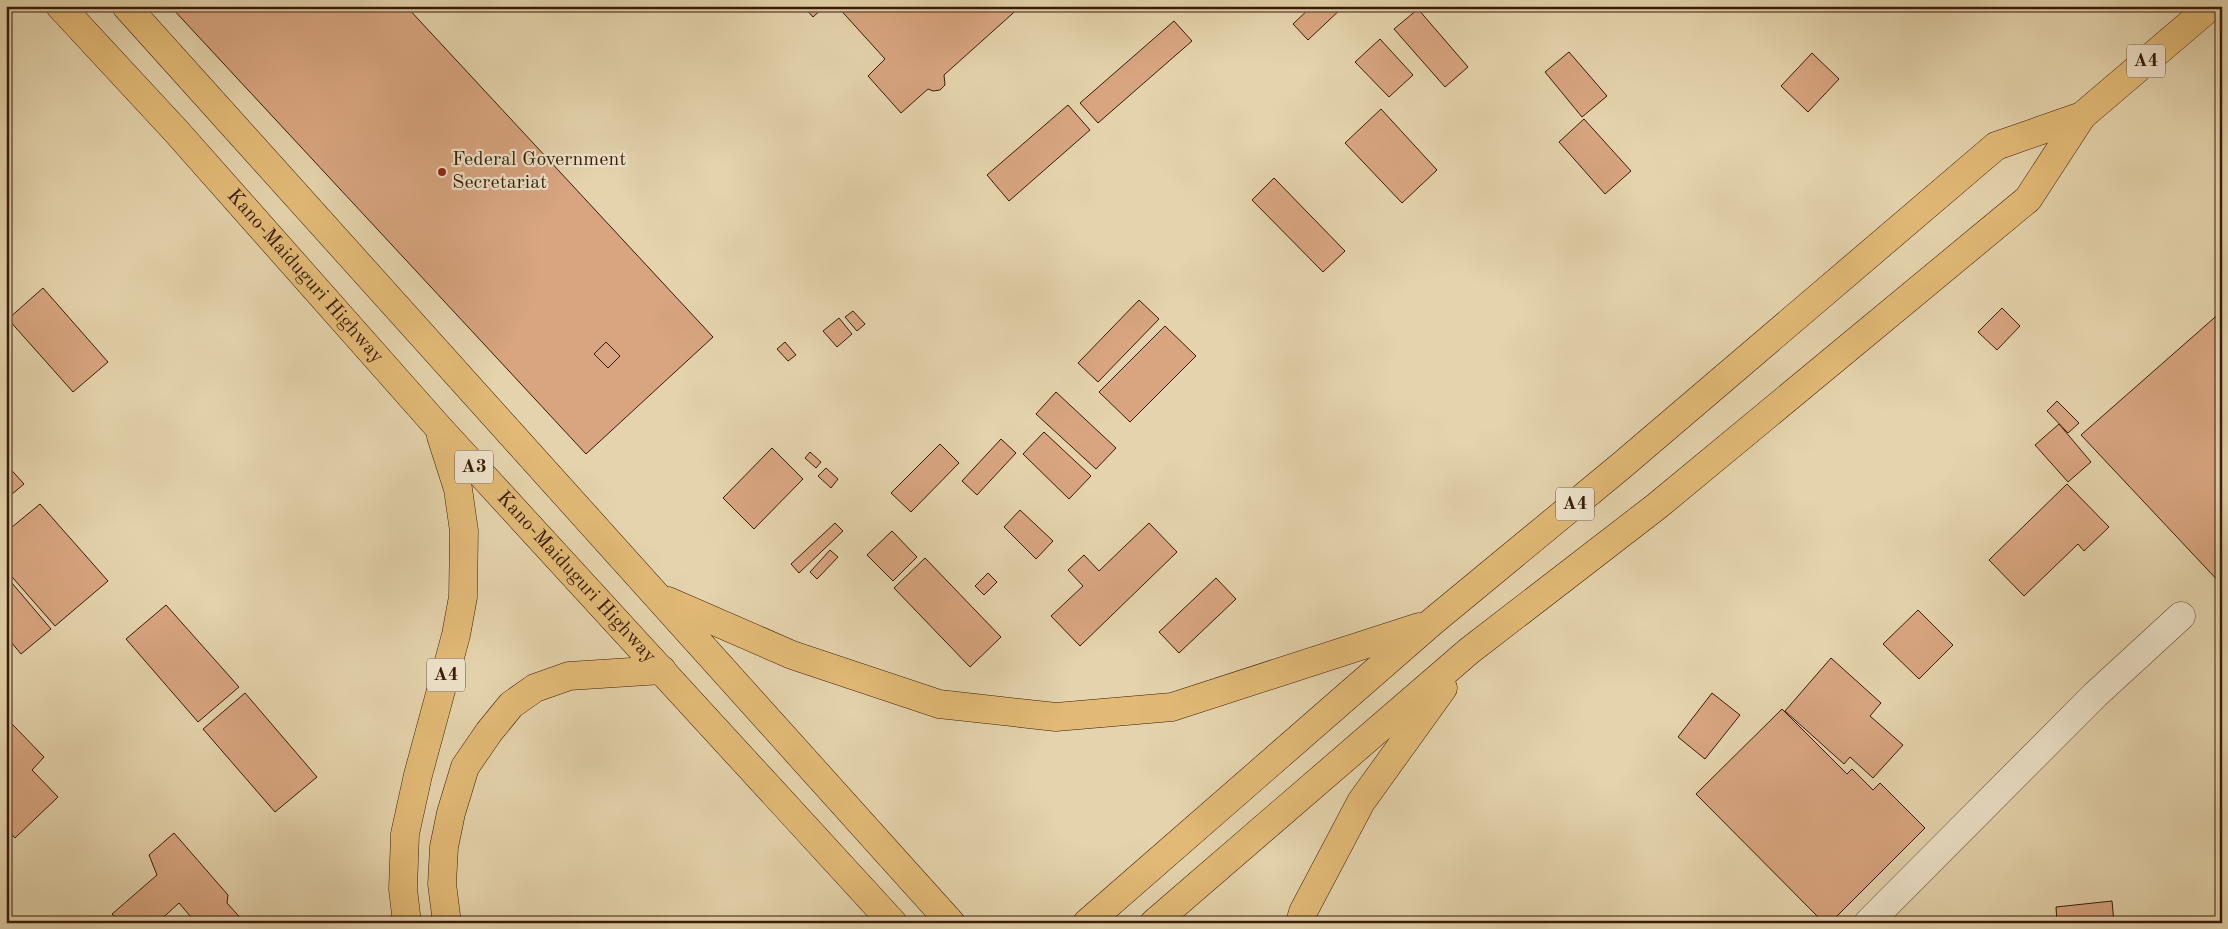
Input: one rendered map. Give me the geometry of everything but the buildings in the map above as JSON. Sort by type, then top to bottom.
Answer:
[{"type":"highway","name":"Kano-Maiduguri Highway","points":[[60,6],[176,131],[439,428],[893,923]]},
{"type":"highway","name":"A3","points":[[126,6],[540,469],[659,597],[951,923]]},
{"type":"highway","name":"A4","points":[[1154,923],[1469,651],[1657,506],[2028,199],[2082,116],[2211,6]]},
{"type":"highway","name":"A4","points":[[1087,923],[1432,622],[1614,472],[1996,146],[2082,116]]},
{"type":"highway","name":"A4","points":[[407,923],[403,889],[405,834],[418,775],[456,635],[463,597],[464,531],[458,489],[439,428]]},
{"type":"highway","points":[[659,597],[792,655],[939,704],[1056,717],[1172,707],[1432,622]]},
{"type":"highway","points":[[1300,923],[1303,912],[1361,802],[1469,651]]},
{"type":"highway","points":[[446,923],[442,884],[444,847],[454,804],[465,768],[489,732],[511,705],[535,688],[569,676],[662,670]]},
{"type":"street","points":[[1868,923],[2095,695],[2181,616]]},
{"type":"place","name":"Federal Government Secretariat","points":[[442,172]]}]
